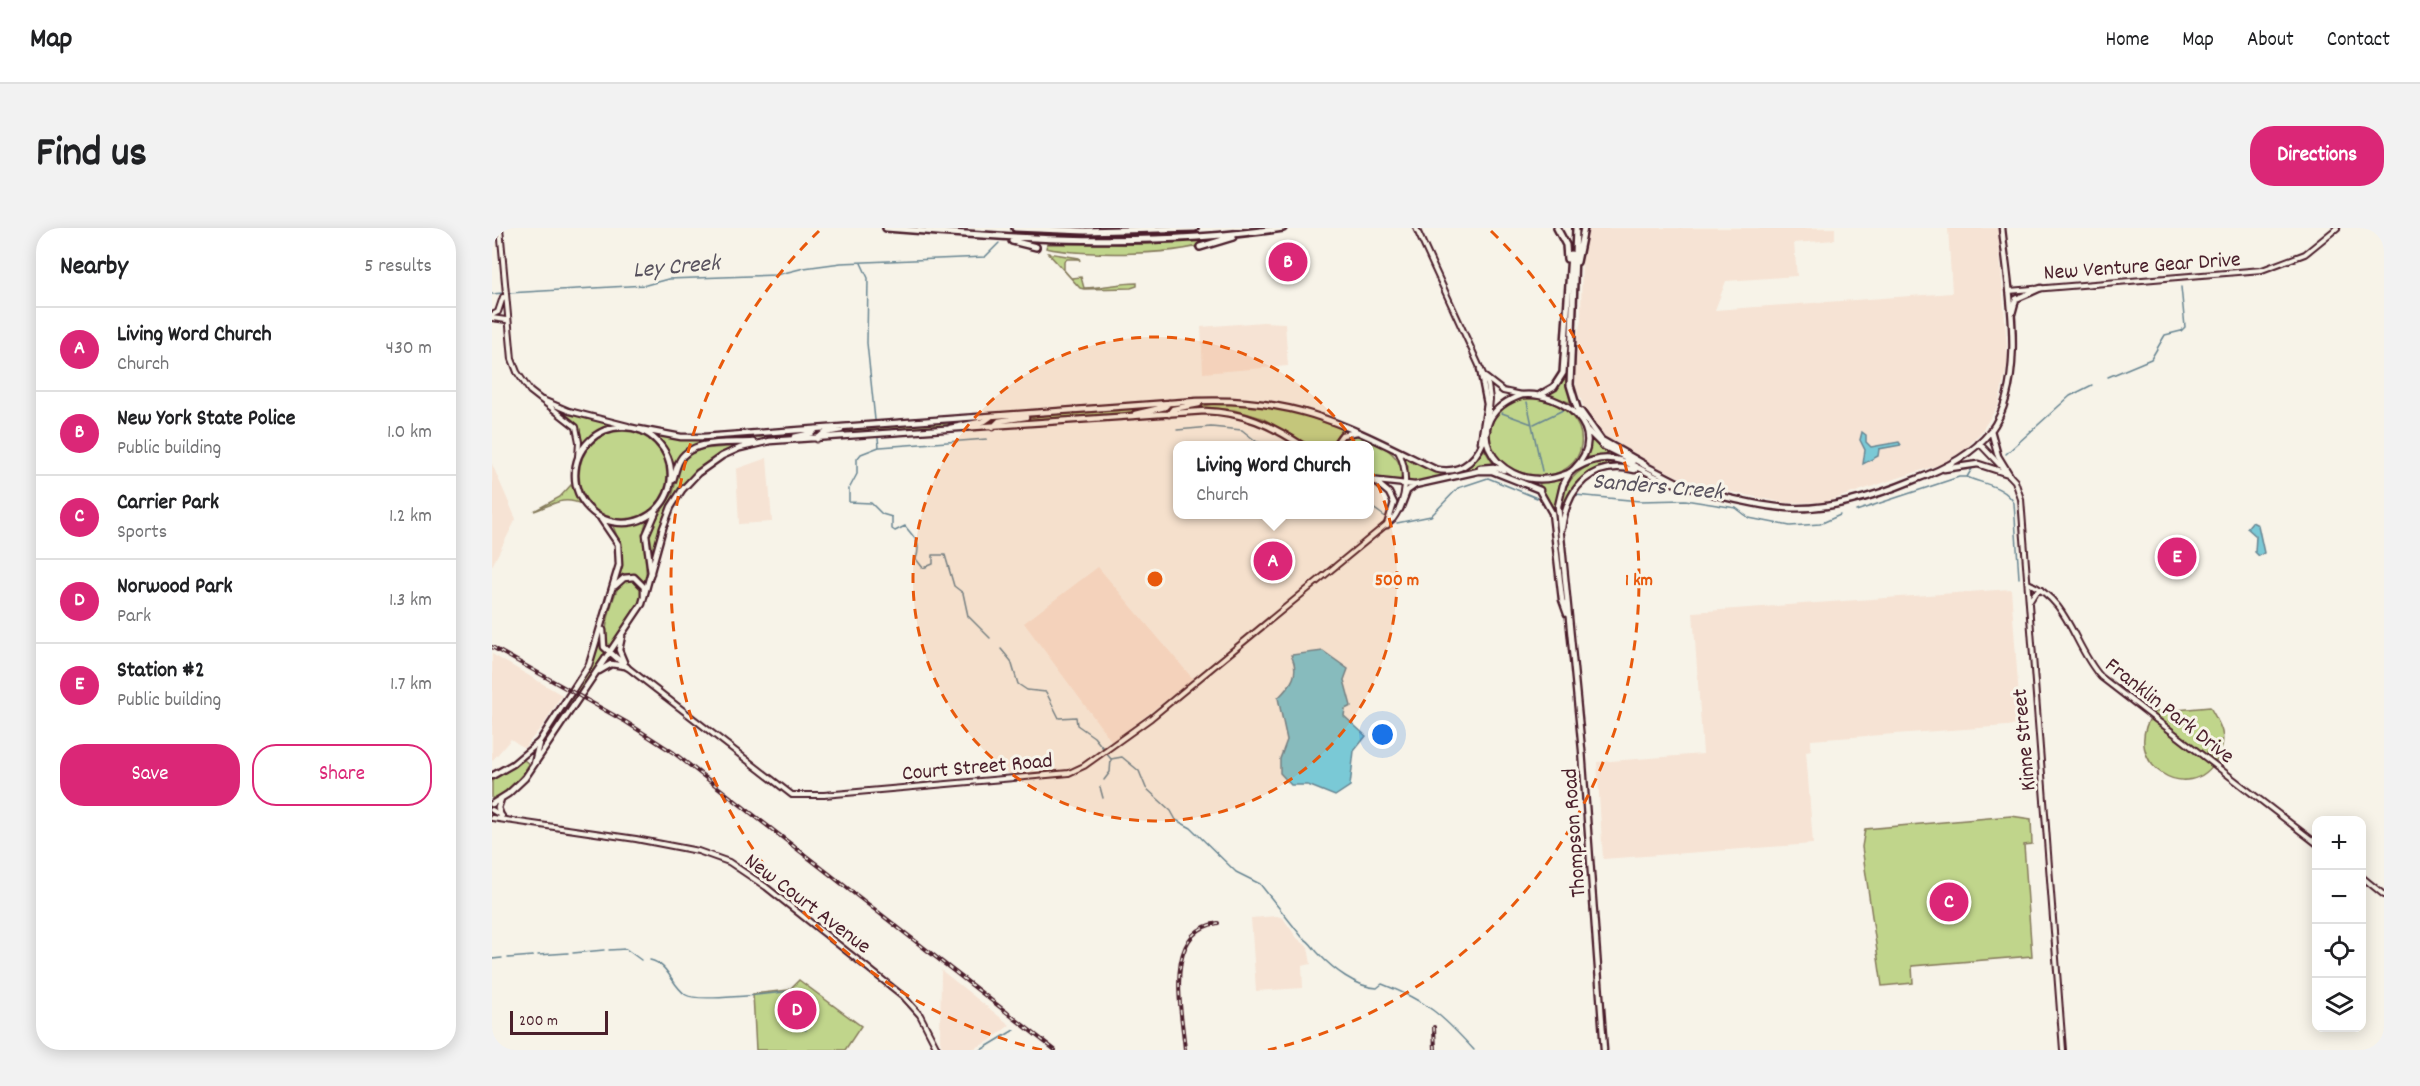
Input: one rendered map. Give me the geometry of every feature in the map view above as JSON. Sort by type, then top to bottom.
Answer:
[{"type":"highway","points":[[886,228],[999,237],[1130,241],[1252,233],[1283,228]]},
{"type":"highway","points":[[1015,228],[1096,231],[1195,228]]},
{"type":"highway","points":[[1557,228],[1566,245],[1571,291],[1570,385],[1580,418]]},
{"type":"highway","points":[[1540,395],[1554,387],[1561,378],[1571,291],[1575,228]]},
{"type":"highway","points":[[1571,291],[1584,228]]},
{"type":"highway","points":[[1200,248],[1252,233]]},
{"type":"highway","points":[[999,237],[1036,247]]},
{"type":"highway","points":[[1570,385],[1586,421],[1597,436],[1614,449],[1645,465]]},
{"type":"main road","points":[[1941,469],[1979,443],[1991,430],[2010,388],[2010,322],[2002,228]]},
{"type":"main road","points":[[2010,322],[2016,300],[2041,288]]},
{"type":"main road","points":[[1479,451],[1487,404],[1480,369]]},
{"type":"main road","points":[[1507,471],[1489,450],[1488,422],[1501,405],[1522,395],[1540,395],[1566,405],[1603,446],[1680,483]]},
{"type":"main road","points":[[534,765],[535,752],[542,738],[589,665],[619,565],[619,550],[614,533],[588,507],[578,491],[575,478],[578,457],[595,436],[610,429],[628,426],[692,438],[1169,403],[1219,400],[1259,402],[1292,407],[1333,420],[1444,471],[1463,467],[1479,451],[1487,431]]},
{"type":"main road","points":[[1169,414],[1173,409],[1219,400]]},
{"type":"main road","points":[[1119,417],[1165,407],[1169,403]]},
{"type":"main road","points":[[993,426],[999,421],[1046,412]]},
{"type":"main road","points":[[651,579],[646,535],[679,461],[693,448],[1119,417],[1222,412],[1243,415],[1268,424],[1295,441]]},
{"type":"main road","points":[[937,431],[985,421],[992,416]]},
{"type":"main road","points":[[1572,471],[1585,448],[1583,424]]},
{"type":"main road","points":[[817,439],[824,433],[859,426]]},
{"type":"main road","points":[[639,429],[663,448],[670,463],[670,485]]},
{"type":"main road","points":[[783,441],[812,433],[816,429]]},
{"type":"main road","points":[[1991,430],[1998,456],[2009,474]]},
{"type":"main road","points":[[1338,441],[1342,435],[1360,432]]},
{"type":"main road","points":[[492,804],[519,785],[534,765],[642,604],[651,579],[667,516],[686,485],[698,473],[722,456],[740,448],[770,441]]},
{"type":"main road","points":[[1520,476],[1548,479],[1572,471],[1596,459],[1612,459],[1651,475]]},
{"type":"main road","points":[[1561,536],[1569,499],[1585,480],[1599,471],[1615,468],[1767,505],[1806,508],[1873,494],[1941,469],[1978,464],[2009,474]]},
{"type":"main road","points":[[1444,481],[1484,467],[1520,476],[1540,490]]},
{"type":"main road","points":[[1374,481],[1415,485],[1444,481],[1478,471],[1492,471],[1540,490]]},
{"type":"main road","name":"Thompson Road","points":[[1572,471],[1558,500],[1568,600],[1567,614],[1581,741],[1604,1050]]},
{"type":"main road","points":[[1374,482],[1389,493],[1394,503],[1387,525]]},
{"type":"main road","points":[[1400,509],[1407,491],[1415,485]]},
{"type":"main road","name":"Thompson Road","points":[[1540,490],[1552,513],[1562,600],[1567,614]]},
{"type":"main road","points":[[602,519],[628,523],[643,519],[658,509]]},
{"type":"main road","points":[[613,590],[624,578],[638,579],[644,587],[642,604]]},
{"type":"main road","points":[[604,619],[602,641],[609,653],[627,667]]},
{"type":"main road","points":[[623,632],[619,650],[627,667]]},
{"type":"main road","points":[[595,675],[611,664],[627,667]]},
{"type":"main road","points":[[492,776],[513,764],[542,738]]},
{"type":"main road","points":[[501,799],[498,808],[501,816]]},
{"type":"street","points":[[500,228],[504,300],[512,359],[522,381],[537,398],[576,427],[579,442],[578,457]]},
{"type":"street","points":[[1416,228],[1484,377],[1490,395],[1488,422]]},
{"type":"street","name":"New Venture Gear Drive","points":[[2008,291],[2262,270],[2305,254],[2337,228]]},
{"type":"street","points":[[492,317],[498,312],[504,300]]},
{"type":"street","points":[[492,317],[506,320]]},
{"type":"street","points":[[1484,377],[1503,391],[1522,395]]},
{"type":"street","points":[[537,398],[569,411],[628,426]]},
{"type":"street","name":"Kinne Street","points":[[1979,443],[2009,474],[2019,490],[2021,500],[2063,1050]]},
{"type":"street","name":"Court Street Road","points":[[627,667],[792,795],[824,795],[1061,775],[1084,766],[1152,718],[1387,525],[1400,509],[1404,485],[1405,468],[1398,451]]},
{"type":"street","name":"Franklin Park Drive","points":[[2028,583],[2042,590],[2064,614],[2088,661],[2101,677],[2312,840]]},
{"type":"street","points":[[2029,604],[2035,593],[2042,590]]},
{"type":"street","name":"New Court Avenue","points":[[492,810],[501,816],[517,821]]},
{"type":"street","name":"New Court Avenue","points":[[492,818],[686,848],[731,864],[766,887],[903,996],[920,1016],[938,1050]]},
{"type":"street","points":[[2366,881],[2384,895]]},
{"type":"shaded area","points":[[1586,228],[1835,228],[1835,240],[1794,243],[1797,276],[1726,281],[1715,310],[1952,293],[1948,228],[1998,228],[2008,362],[1998,406],[1981,432],[1966,449],[1941,464],[1825,502],[1785,503],[1693,484],[1606,442],[1590,423],[1576,387],[1574,352],[1581,320],[1582,242]]},
{"type":"shaded area","points":[[1263,322],[1285,323],[1288,366],[1203,373],[1201,327]]},
{"type":"shaded area","points":[[767,458],[772,522],[739,524],[736,469]]},
{"type":"shaded area","points":[[492,464],[516,519],[492,566]]},
{"type":"shaded area","points":[[1098,567],[1193,679],[1112,742],[1024,623]]},
{"type":"shaded area","points":[[2011,589],[2021,725],[1811,740],[1811,750],[1806,751],[1813,844],[1603,859],[1597,762],[1703,754],[1693,612]]},
{"type":"shaded area","points":[[492,654],[562,695],[544,724],[524,748],[511,739],[492,761]]},
{"type":"shaded area","points":[[1277,916],[1283,918],[1297,938],[1308,947],[1311,964],[1302,966],[1303,988],[1256,991],[1251,918]]},
{"type":"shaded area","points":[[941,970],[1010,1025],[988,1042],[971,1050],[943,1050],[940,1041]]},
{"type":"green space","points":[[1215,239],[1201,245],[1158,252],[1082,253],[1046,248],[1047,244],[1148,244]]},
{"type":"green space","points":[[1048,253],[1079,258],[1080,261],[1079,259],[1067,259],[1064,262],[1064,270],[1071,278],[1081,277],[1084,288],[1130,283],[1137,283],[1137,286],[1131,288],[1084,289],[1080,288]]},
{"type":"green space","points":[[1568,350],[1567,386],[1571,403],[1549,395],[1564,379]]},
{"type":"green space","points":[[1538,399],[1558,406],[1572,416],[1580,430],[1581,444],[1577,457],[1568,468],[1553,474],[1533,475],[1513,470],[1500,460],[1492,447],[1490,433],[1494,419],[1503,408],[1518,401]]},
{"type":"green space","points":[[1223,402],[1286,409],[1347,430],[1337,435],[1334,441],[1302,441],[1262,418],[1234,410],[1211,408],[1177,410]]},
{"type":"green space","points":[[1161,406],[1120,414],[1001,422],[1055,414]]},
{"type":"green space","points":[[558,410],[611,424],[592,433],[582,446],[579,428],[569,417]]},
{"type":"green space","points":[[984,419],[928,428],[824,434],[869,427]]},
{"type":"green space","points":[[623,431],[640,435],[654,444],[663,458],[667,475],[663,492],[654,506],[640,515],[623,519],[606,515],[592,506],[583,492],[579,475],[583,458],[592,444],[606,435]]},
{"type":"green space","points":[[808,432],[699,444],[688,448],[674,463],[664,444],[651,433],[693,440]]},
{"type":"green space","points":[[1589,435],[1604,449],[1623,457],[1622,460],[1608,457],[1586,457]]},
{"type":"green space","points":[[1357,436],[1374,441],[1340,441],[1343,437]]},
{"type":"green space","points":[[1374,441],[1392,454],[1398,462],[1401,470],[1399,481],[1374,478]]},
{"type":"green space","points":[[738,446],[703,465],[681,488],[666,516],[653,552],[649,530],[673,493],[680,465],[688,455],[702,449]]},
{"type":"green space","points":[[1484,449],[1494,465],[1429,480],[1407,482],[1408,467],[1403,457],[1427,468],[1446,472],[1464,467]]},
{"type":"green space","points":[[1601,461],[1624,466],[1602,470],[1585,478],[1572,492],[1561,512],[1563,494],[1571,479],[1584,468]]},
{"type":"green space","points":[[1563,479],[1558,490],[1556,511],[1553,511],[1539,483]]},
{"type":"green space","points":[[571,485],[583,505],[563,501],[534,511],[560,497]]},
{"type":"green space","points":[[647,520],[644,535],[645,584],[634,574],[624,574],[618,578],[622,549],[613,526],[626,526]]},
{"type":"green space","points":[[633,579],[641,587],[641,599],[608,649],[606,635],[612,603],[623,580]]},
{"type":"green space","points":[[600,642],[606,652],[537,755],[586,676]]},
{"type":"green space","points":[[2210,707],[2223,735],[2217,759],[2205,773],[2191,780],[2175,779],[2162,773],[2151,762],[2144,748],[2145,731],[2154,712]]},
{"type":"green space","points":[[524,760],[529,764],[518,780],[492,799],[492,780]]},
{"type":"green space","points":[[2011,816],[2031,819],[2032,844],[2024,845],[2032,956],[1912,966],[1913,983],[1882,986],[1862,847],[1865,829]]},
{"type":"green space","points":[[799,980],[861,1026],[845,1050],[756,1050],[753,994],[789,990]]},
{"type":"water","points":[[1862,432],[1866,435],[1866,442],[1871,447],[1899,442],[1901,445],[1879,449],[1878,456],[1863,464],[1865,450],[1860,440]]},
{"type":"water","points":[[2252,522],[2258,525],[2264,553],[2259,556],[2255,552],[2256,536],[2247,528]]},
{"type":"water","points":[[1323,651],[1348,669],[1344,680],[1351,706],[1345,709],[1344,716],[1366,736],[1354,751],[1350,786],[1335,796],[1308,785],[1291,785],[1280,773],[1280,759],[1287,740],[1278,698],[1287,688],[1295,673],[1291,655]]},
{"type":"waterway","name":"Ley Creek","points":[[508,293],[646,285],[668,279],[776,275],[804,268],[841,263],[985,257],[999,243]]},
{"type":"waterway","points":[[861,263],[868,278],[867,343],[875,420]]},
{"type":"waterway","name":"Sanders Creek","points":[[2108,377],[2151,359],[2165,335],[2181,331],[2185,327],[2181,287]]},
{"type":"waterway","name":"Ley Creek","points":[[492,294],[503,293]]},
{"type":"waterway","name":"Sanders Creek","points":[[2006,454],[2070,396],[2092,385]]},
{"type":"waterway","points":[[1527,402],[1542,471]]},
{"type":"waterway","points":[[1534,424],[1563,410]]},
{"type":"waterway","points":[[1502,413],[1532,424]]},
{"type":"waterway","name":"Sanders Creek","points":[[1177,430],[1211,427],[1242,430],[1256,441]]},
{"type":"waterway","points":[[878,438],[879,447],[861,454],[857,459],[857,474],[849,489],[849,502],[871,503],[882,514],[892,517],[892,529],[895,531],[905,526],[918,544],[916,559],[923,568],[933,564],[933,555],[945,555],[954,586],[963,593],[968,616],[990,638]]},
{"type":"waterway","name":"Sanders Creek","points":[[880,447],[987,439]]},
{"type":"waterway","name":"Sanders Creek","points":[[1856,511],[1959,477],[1967,477],[1973,467]]},
{"type":"waterway","points":[[1967,477],[1999,489],[2014,503],[2019,578]]},
{"type":"waterway","name":"Sanders Creek","points":[[1397,523],[1431,516],[1458,488],[1488,478],[1537,498]]},
{"type":"waterway","name":"Sanders Creek","points":[[1575,495],[1640,501],[1685,500],[1736,508],[1749,518],[1790,526],[1820,524],[1840,515]]},
{"type":"waterway","name":"Sanders Creek","points":[[1374,509],[1387,518]]},
{"type":"waterway","points":[[1001,649],[1011,661],[1018,684],[1027,690],[1046,692],[1059,718],[1076,717],[1077,725],[1094,737],[1103,748]]},
{"type":"waterway","points":[[1106,753],[1111,759],[1122,757],[1139,771],[1146,788],[1171,811],[1176,820],[1191,828],[1236,872],[1260,884],[1302,937],[1331,966],[1361,984],[1377,988],[1382,984],[1422,1003],[1443,1018],[1474,1050]]},
{"type":"waterway","points":[[1104,780],[1110,772],[1111,759]]},
{"type":"waterway","points":[[1100,787],[1103,798]]},
{"type":"waterway","points":[[609,950],[626,949],[641,960]]},
{"type":"waterway","points":[[573,953],[604,950]]},
{"type":"waterway","points":[[538,955],[568,953]]},
{"type":"waterway","points":[[508,958],[533,956]]},
{"type":"waterway","points":[[492,959],[502,958]]},
{"type":"waterway","points":[[650,960],[662,966],[681,991],[693,997],[737,997],[793,991]]},
{"type":"waterway","points":[[798,991],[803,1029],[806,1030]]},
{"type":"waterway","points":[[981,1050],[1014,1030]]},
{"type":"railway","points":[[492,647],[626,722],[674,753],[1055,1050]]},
{"type":"railway","points":[[1185,1050],[1179,994],[1182,956],[1189,941],[1200,929],[1218,923]]},
{"type":"railway","points":[[1434,1027],[1435,1050]]},
{"type":"place","name":"New York State Police","points":[[1288,262]]},
{"type":"place","name":"Station #2","points":[[2177,557]]},
{"type":"place","name":"Living Word Church","points":[[1273,561]]},
{"type":"place","name":"Carrier Park","points":[[1949,902]]},
{"type":"place","name":"Norwood Park","points":[[797,1010]]}]
